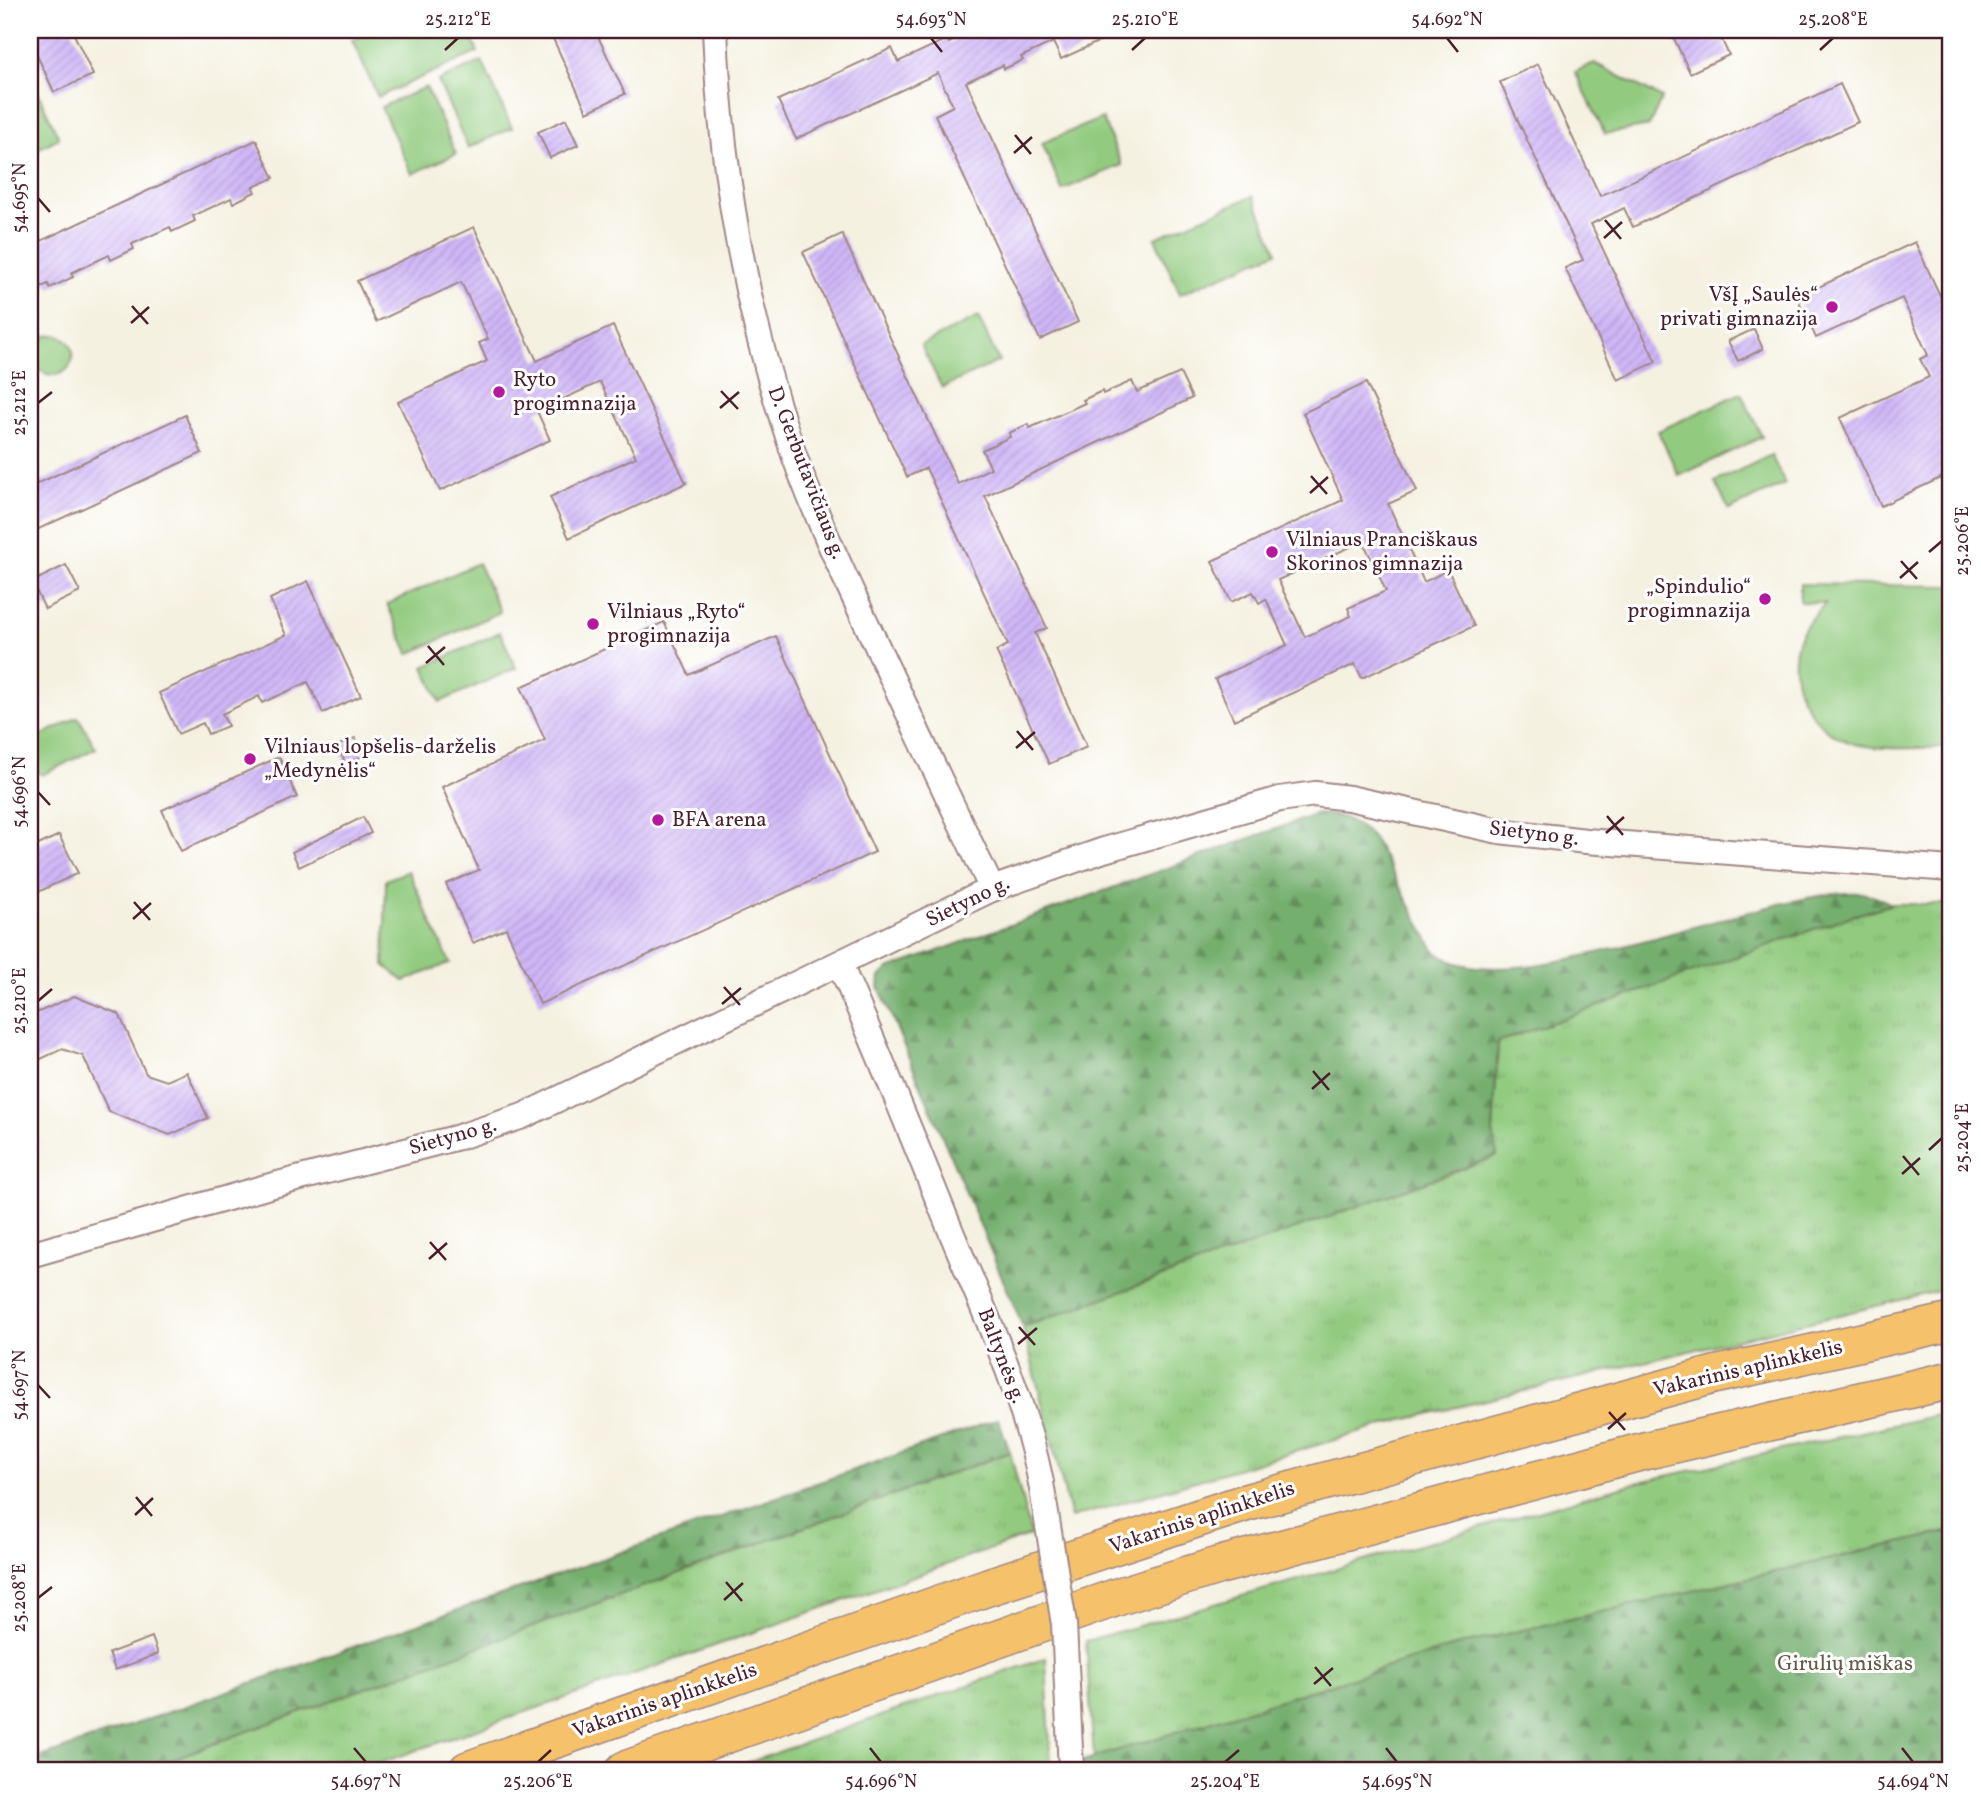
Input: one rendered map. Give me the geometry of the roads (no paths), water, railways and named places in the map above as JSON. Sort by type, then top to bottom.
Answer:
[{"type":"highway","name":"Vakarinis aplinkkelis","points":[[468,1770],[988,1587],[1245,1503],[1714,1375],[1951,1322]]},
{"type":"highway","points":[[625,1770],[1097,1604],[1217,1566],[1644,1451],[1951,1380]]},
{"type":"street","name":"D. Gerbutavičiaus g.","points":[[715,30],[718,98],[730,196],[755,323],[773,390],[795,457],[852,594],[992,889]]},
{"type":"street","name":"Sietyno g.","points":[[30,1255],[513,1120],[570,1096],[992,889],[1162,832],[1280,799],[1315,794],[1349,798],[1499,831],[1951,869]]},
{"type":"street","name":"Baltynės g.","points":[[840,965],[890,1077],[1023,1414],[1041,1483],[1064,1624],[1071,1770]]},
{"type":"place","name":"VšĮ „Saulės“ privati gimnazija","points":[[1832,307]]},
{"type":"place","name":"Ryto progimnazija","points":[[499,392]]},
{"type":"place","name":"Vilniaus Pranciškaus Skorinos gimnazija","points":[[1272,552]]},
{"type":"place","name":"„Spindulio“ progimnazija","points":[[1765,599]]},
{"type":"place","name":"Vilniaus „Ryto“ progimnazija","points":[[593,624]]},
{"type":"place","name":"Vilniaus lopšelis-darželis „Medynėlis“","points":[[250,759]]},
{"type":"place","name":"BFA arena","points":[[658,820]]},
{"type":"park label","name":"Girulių miškas","points":[[1845,1664]]}]
